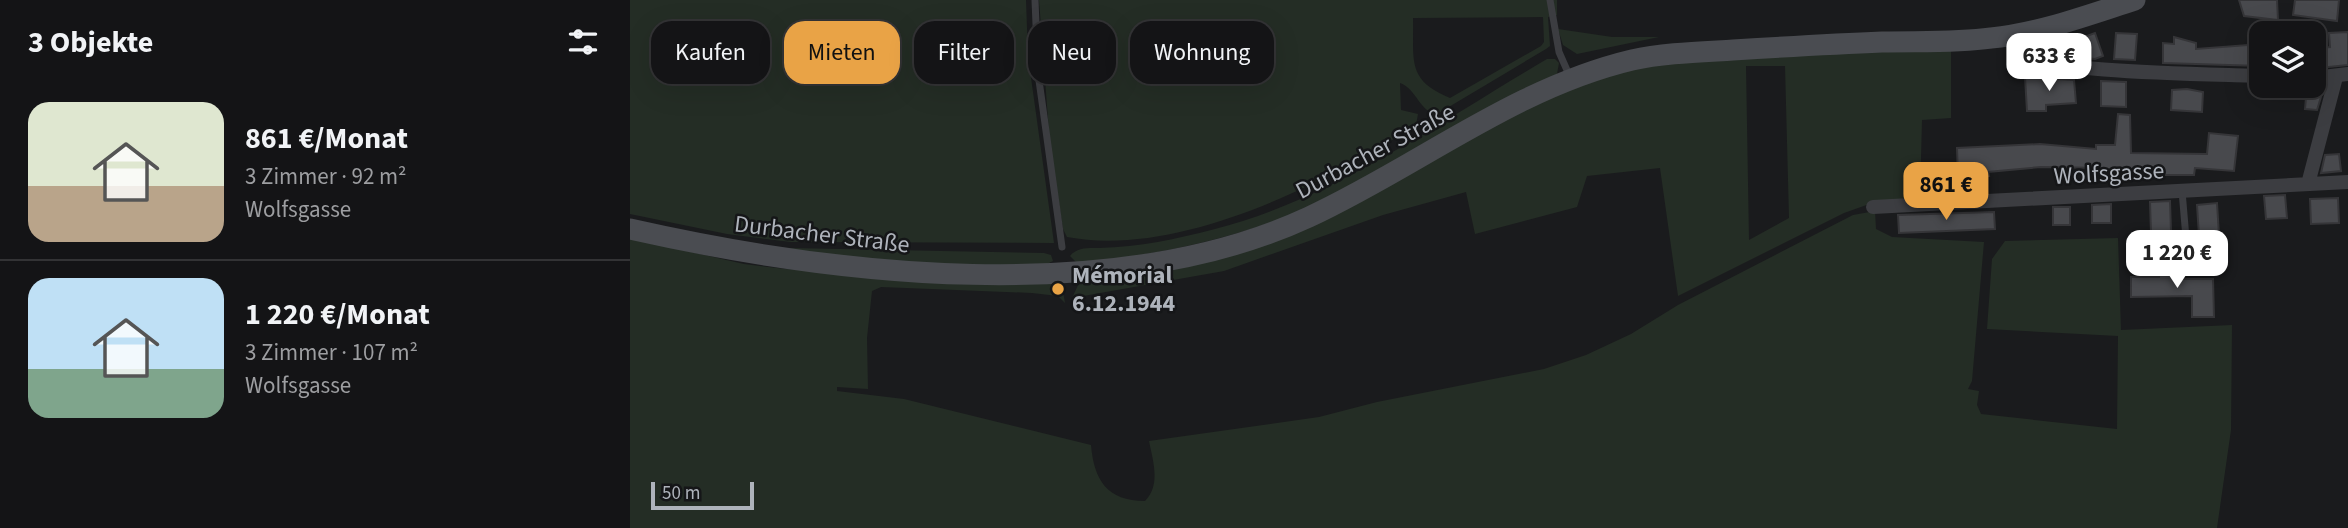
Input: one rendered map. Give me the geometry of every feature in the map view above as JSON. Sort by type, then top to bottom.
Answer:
[{"type":"street","name":"Durbacher Straße","points":[[630,229],[782,259],[873,269],[1065,272],[1170,259],[1237,243],[1303,220],[1369,188],[1501,111],[1571,78],[1639,58],[1708,51],[1990,39],[2135,0]]},
{"type":"street","points":[[2014,34],[2016,51],[2030,61],[2093,68],[2249,75]]},
{"type":"street","points":[[2308,184],[2342,75]]},
{"type":"street","name":"Wolfsgasse","points":[[1873,207],[2348,182]]},
{"type":"lane","points":[[1035,0],[1038,73],[1062,247]]},
{"type":"lane","points":[[1550,0],[1559,52],[1571,78]]},
{"type":"lane","points":[[2182,191],[2186,238]]},
{"type":"shaded area","points":[[630,0],[1026,0],[1028,84],[1032,84],[1054,243],[791,242],[727,234],[630,214]]},
{"type":"shaded area","points":[[1039,0],[1557,0],[1557,15],[1548,17],[1550,46],[1546,49],[1437,114],[1426,110],[1411,90],[1400,83],[1401,110],[1418,114],[1416,125],[1379,148],[1295,192],[1249,211],[1156,237],[1110,241],[1067,237],[1063,229],[1050,145],[1045,84],[1116,84],[1116,21],[1041,21]],"holes":[[[1543,17],[1544,42],[1450,98],[1426,84],[1419,76],[1415,67],[1413,18]]]},
{"type":"shaded area","points":[[1558,29],[1612,37],[1659,37],[1577,54],[1563,45]]},
{"type":"shaded area","points":[[1951,46],[1951,118],[1922,120],[1920,197],[1875,202],[1844,213],[1678,296],[1660,168],[1587,176],[1577,207],[1475,234],[1466,192],[1383,215],[1224,271],[1072,298],[1080,281],[1226,255],[1532,104],[1625,70],[1691,60]],"holes":[[[1746,66],[1785,66],[1789,218],[1749,240]]]},
{"type":"shaded area","points":[[1547,59],[1555,59],[1559,63],[1557,74],[1509,98],[1371,178],[1301,211],[1228,236],[1154,253],[1077,263],[1070,256],[1083,249],[1143,244],[1200,233],[1303,198],[1386,156]]},
{"type":"shaded area","points":[[1875,211],[1876,229],[1892,237],[1984,242],[1972,381],[1968,389],[1979,391],[1977,405],[1981,414],[2117,429],[2118,336],[1987,329],[1992,259],[2005,241],[2118,238],[2121,330],[2232,325],[2231,430],[2217,528],[630,528],[630,238],[744,264],[786,269],[1053,282],[1062,286],[1065,303],[1058,296],[1032,293],[881,287],[872,291],[867,338],[868,389],[837,387],[837,391],[904,399],[1091,445],[1095,469],[1105,486],[1121,497],[1145,501],[1153,488],[1154,480],[1149,441],[1319,417],[1377,402],[1544,369],[1586,355],[1631,334],[1678,305],[1853,215]]},
{"type":"shaded area","points":[[790,248],[1044,253],[1051,255],[1053,261],[1043,266],[928,265],[789,252]]},
{"type":"building","points":[[2239,0],[2277,0],[2278,20],[2244,16]]},
{"type":"building","points":[[2295,0],[2339,0],[2337,21],[2293,15]]},
{"type":"building","points":[[2348,32],[2348,65],[2326,67],[2326,47],[2330,47],[2329,33]]},
{"type":"building","points":[[2095,33],[2103,56],[2095,59],[2076,57],[2075,52],[2082,50],[2078,39]]},
{"type":"building","points":[[2116,33],[2137,34],[2135,60],[2114,59]]},
{"type":"building","points":[[2174,37],[2196,43],[2196,49],[2249,45],[2249,66],[2163,63],[2163,43],[2174,44]]},
{"type":"building","points":[[2025,77],[2074,80],[2076,103],[2046,105],[2046,111],[2027,111]]},
{"type":"building","points":[[2101,81],[2126,82],[2126,107],[2101,106]]},
{"type":"building","points":[[2172,90],[2203,92],[2202,112],[2171,110]]},
{"type":"building","points":[[2306,98],[2321,98],[2317,110],[2305,109]]},
{"type":"building","points":[[2118,114],[2130,115],[2131,153],[2207,154],[2209,133],[2238,136],[2234,171],[2195,168],[2194,175],[2104,174],[2104,168],[2041,167],[1988,172],[1989,176],[1958,177],[1957,148],[2040,144],[2096,149],[2096,145],[2115,145]]},
{"type":"building","points":[[2339,154],[2341,171],[2321,173],[2325,155]]},
{"type":"building","points":[[2285,195],[2287,218],[2266,219],[2264,196]]},
{"type":"building","points":[[2338,198],[2339,223],[2311,224],[2310,199]]},
{"type":"building","points":[[2170,201],[2171,232],[2151,233],[2150,202]]},
{"type":"building","points":[[2217,203],[2219,235],[2199,236],[2197,205]]},
{"type":"building","points":[[2111,204],[2111,223],[2092,223],[2092,205]]},
{"type":"building","points":[[2053,207],[2070,207],[2070,225],[2053,225]]},
{"type":"building","points":[[1994,212],[1995,229],[1899,233],[1898,215]]},
{"type":"building","points":[[2159,270],[2178,270],[2177,279],[2213,279],[2214,317],[2192,317],[2192,296],[2131,297],[2131,277],[2159,277]]},
{"type":"place","name":"Mémorial 6.12.1944","points":[[1058,289]]}]
